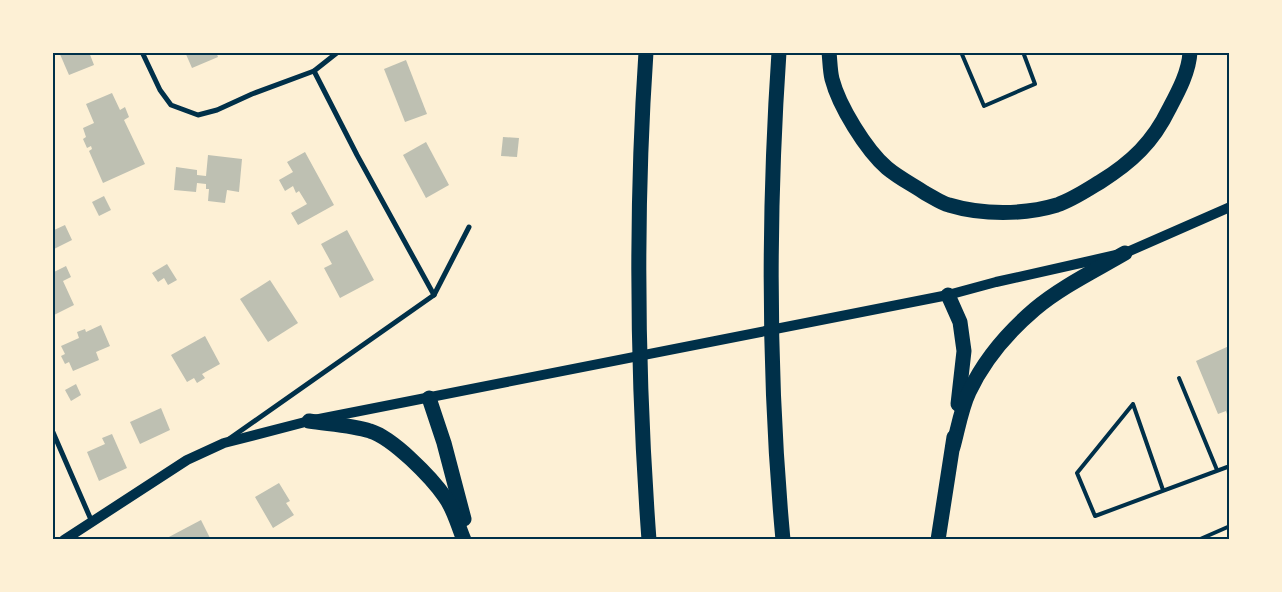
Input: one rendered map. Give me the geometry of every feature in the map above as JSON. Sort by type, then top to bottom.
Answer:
[{"type":"highway","points":[[646,52],[638,246],[640,399],[649,540]]},
{"type":"highway","points":[[779,52],[774,150],[772,300],[777,452],[783,540]]},
{"type":"highway","points":[[829,52],[832,79],[845,111],[866,143],[887,168],[947,205],[981,212],[1016,212],[1058,205],[1121,169],[1144,148],[1162,124],[1175,98],[1189,62],[1190,52]]},
{"type":"highway","points":[[953,447],[968,393],[999,345],[1036,308],[1125,253]]},
{"type":"highway","points":[[938,540],[953,447],[964,351],[960,322],[948,294]]},
{"type":"highway","points":[[429,398],[444,443],[470,540]]},
{"type":"highway","points":[[309,421],[371,431],[390,442],[423,471],[446,498],[464,540]]},
{"type":"main road","points":[[64,540],[187,460],[224,443],[309,421],[836,318],[1125,253],[1230,207]]},
{"type":"street","points":[[142,52],[160,90],[171,106],[198,115],[217,110],[252,94],[314,71],[338,52]]},
{"type":"street","points":[[314,71],[357,155],[434,294]]},
{"type":"street","points":[[224,443],[434,294],[469,227]]},
{"type":"street","points":[[52,430],[92,522]]},
{"type":"lane","points":[[961,52],[984,106],[1035,84],[1023,52]]},
{"type":"lane","points":[[1179,378],[1217,470]]},
{"type":"lane","points":[[1163,490],[1133,404],[1077,473],[1095,516],[1230,466]]},
{"type":"lane","points":[[1198,540],[1230,526]]},
{"type":"building","points":[[59,52],[89,52],[94,65],[69,75]]},
{"type":"building","points":[[185,52],[216,52],[218,57],[192,68]]},
{"type":"building","points":[[406,60],[427,114],[405,122],[384,69]]},
{"type":"building","points":[[112,93],[120,110],[125,107],[129,117],[124,120],[145,164],[103,183],[89,151],[92,149],[91,146],[87,148],[83,139],[86,137],[83,128],[94,123],[86,104]]},
{"type":"building","points":[[503,137],[519,138],[517,157],[501,156]]},
{"type":"building","points":[[426,142],[449,185],[426,198],[403,155]]},
{"type":"building","points":[[305,152],[334,205],[298,225],[291,213],[307,204],[299,191],[296,193],[293,186],[285,191],[279,180],[293,172],[287,162]]},
{"type":"building","points":[[208,155],[242,159],[239,192],[227,190],[225,203],[208,201],[209,189],[206,189],[206,184],[197,183],[196,192],[174,190],[176,167],[197,170],[197,175],[206,176]]},
{"type":"building","points":[[104,196],[111,210],[99,216],[92,202]]},
{"type":"building","points":[[65,225],[72,240],[52,250],[52,231]]},
{"type":"building","points":[[347,230],[374,280],[340,298],[324,268],[332,264],[321,244]]},
{"type":"building","points":[[167,264],[177,280],[168,285],[164,278],[158,282],[152,273]]},
{"type":"building","points":[[66,266],[71,277],[63,281],[74,305],[52,316],[52,273]]},
{"type":"building","points":[[270,280],[298,323],[268,342],[240,299]]},
{"type":"building","points":[[101,325],[110,346],[96,352],[99,360],[73,371],[69,362],[65,364],[61,356],[65,354],[61,346],[79,338],[77,332],[85,329],[86,332]]},
{"type":"building","points":[[205,336],[220,364],[202,374],[205,378],[197,383],[194,378],[187,382],[171,355]]},
{"type":"building","points":[[1229,346],[1229,420],[1226,411],[1218,414],[1196,361]]},
{"type":"building","points":[[76,384],[81,395],[71,401],[65,390]]},
{"type":"building","points":[[161,408],[170,430],[140,444],[130,422]]},
{"type":"building","points":[[112,434],[127,468],[99,481],[87,452],[105,444],[102,438]]},
{"type":"building","points":[[279,483],[290,501],[286,503],[294,515],[273,528],[255,497]]},
{"type":"building","points":[[201,520],[211,540],[168,540],[167,538]]}]
